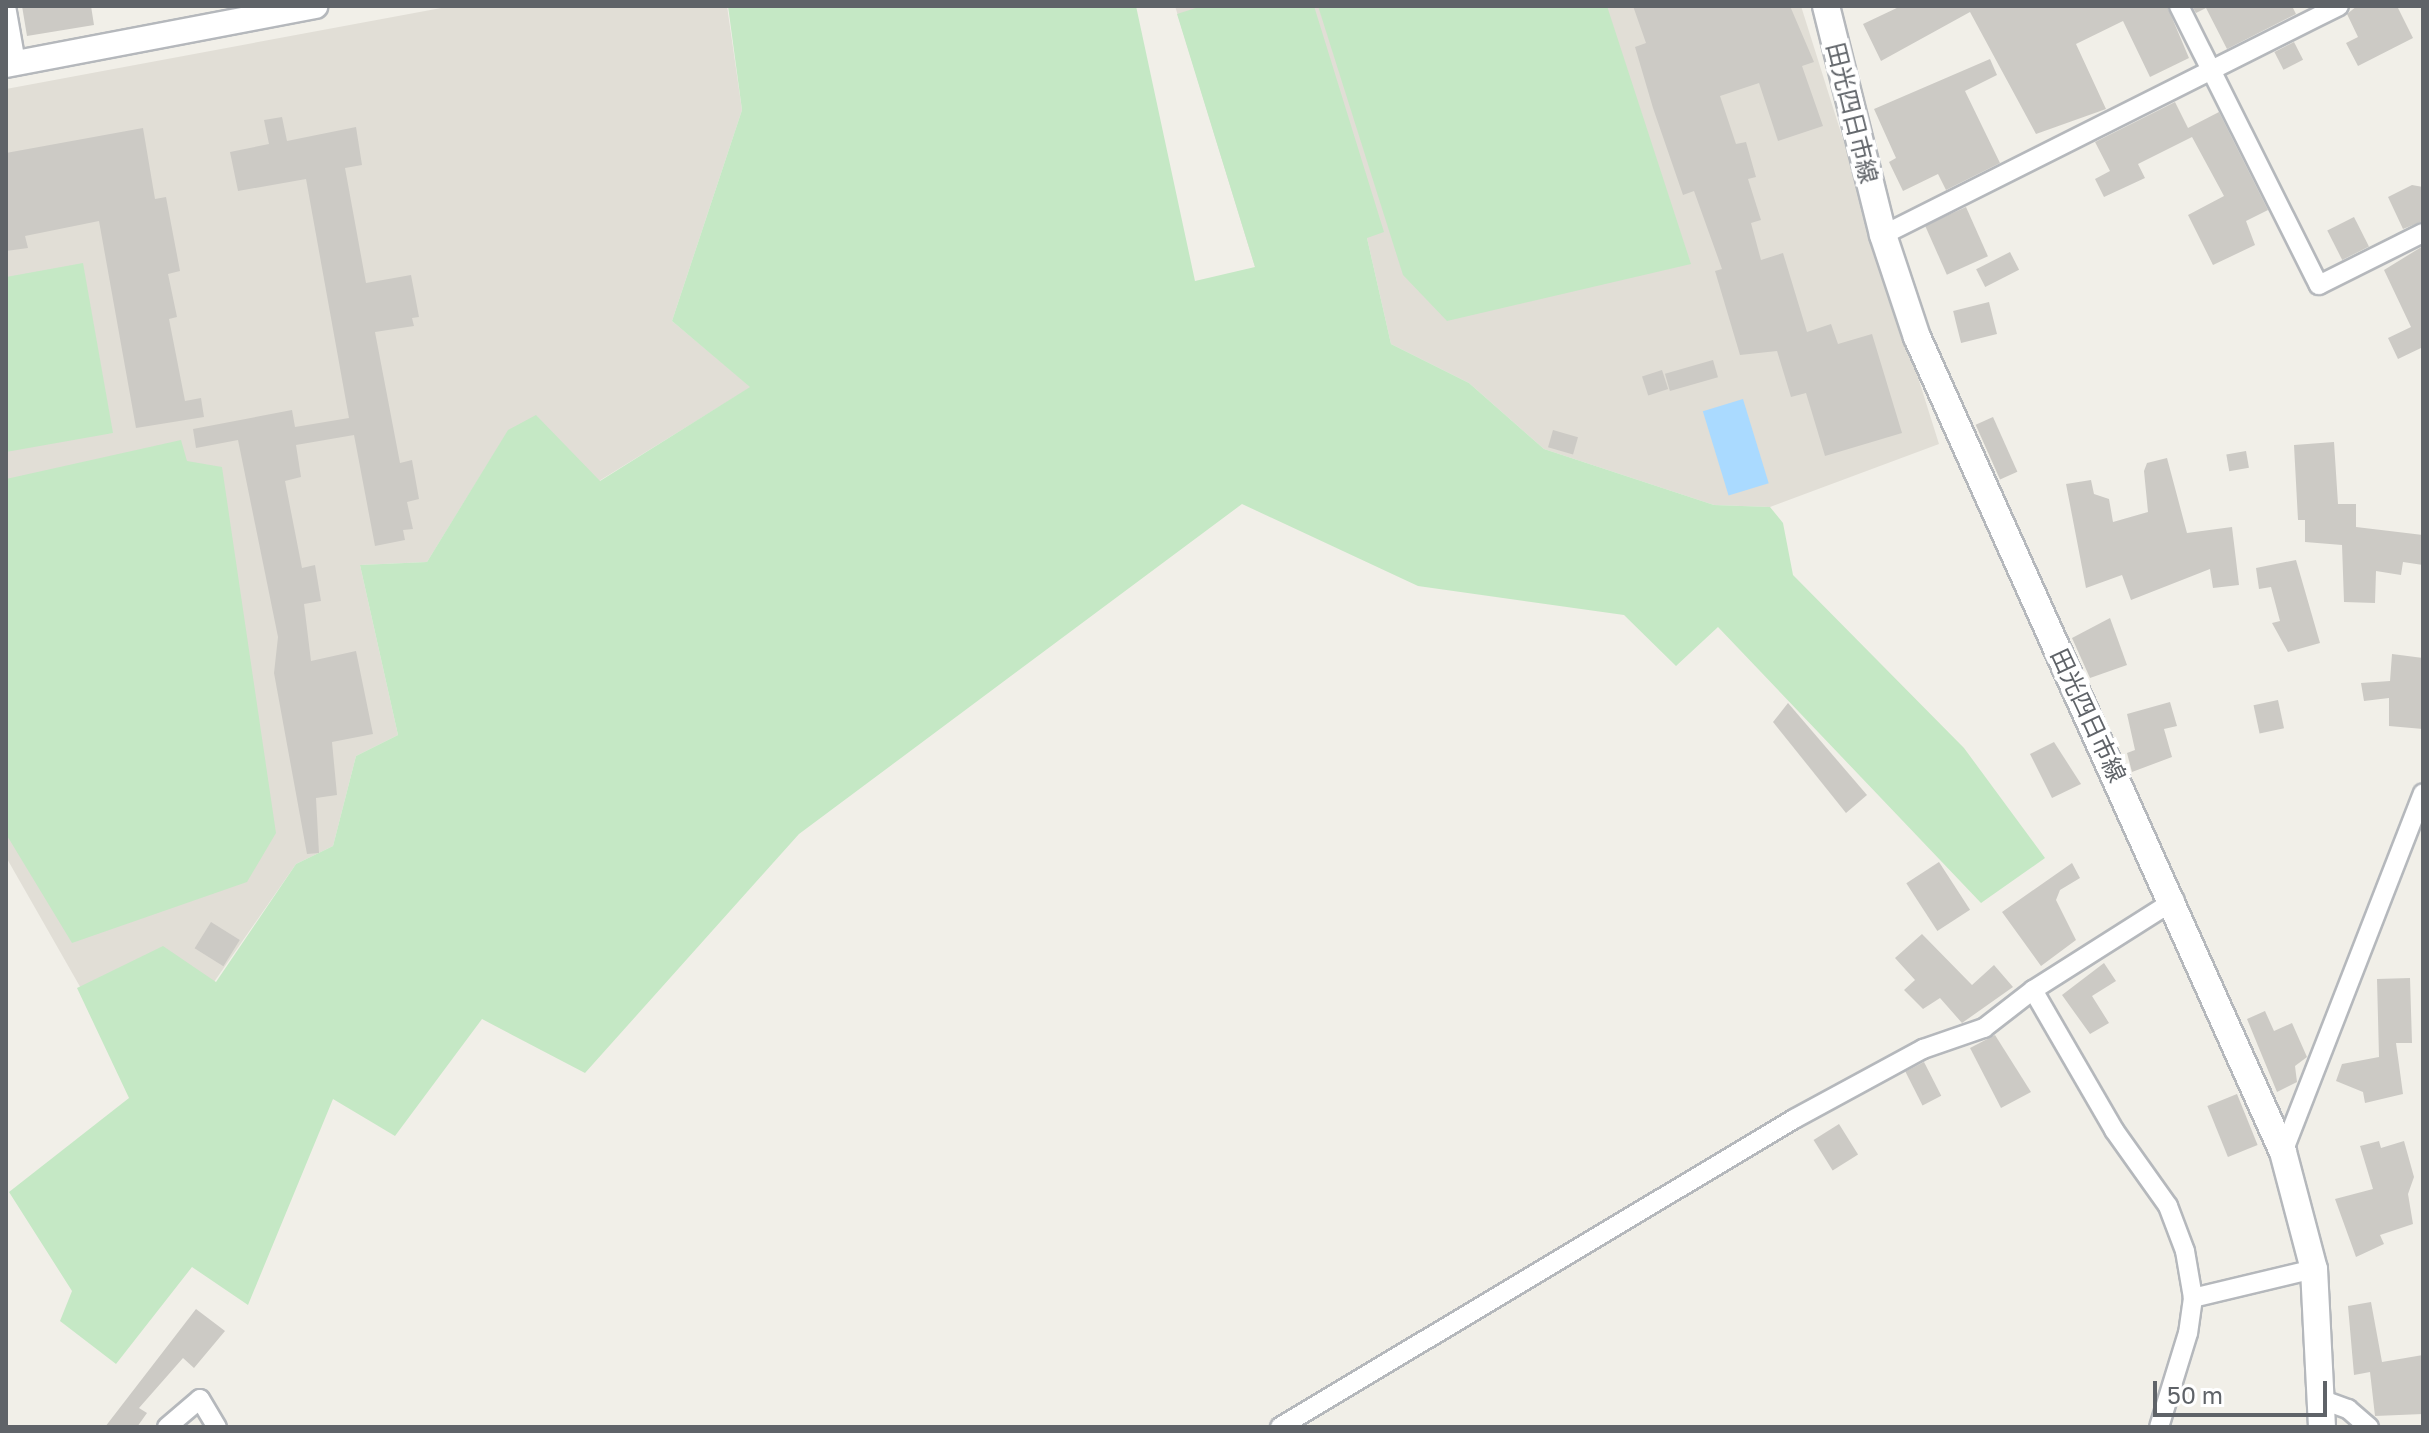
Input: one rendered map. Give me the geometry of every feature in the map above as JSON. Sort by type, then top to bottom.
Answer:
[{"type":"main road","name":"田光四日市線","points":[[1826,6],[1883,235],[1953,420],[2175,900],[2283,1152],[2314,1269],[2322,1427]]},
{"type":"street","points":[[6,6],[11,64],[315,6]]},
{"type":"street","points":[[2179,6],[2319,285],[2423,233]]},
{"type":"street","points":[[1883,235],[2339,6]]},
{"type":"street","points":[[2283,1152],[2423,793]]},
{"type":"street","points":[[1280,1427],[1794,1119],[1923,1049],[1984,1028],[2033,990],[2175,900]]},
{"type":"street","points":[[2033,990],[2114,1130],[2168,1206],[2193,1298],[2159,1427]]},
{"type":"street","points":[[2193,1298],[2314,1269]]},
{"type":"street","points":[[167,1427],[200,1399],[217,1427]]},
{"type":"street","points":[[2323,1400],[2348,1409],[2369,1427]]},
{"type":"shaded area","points":[[452,6],[727,6],[742,110],[672,321],[751,387],[599,481],[508,431],[427,562],[360,565],[398,735],[356,756],[333,846],[296,864],[139,1090],[6,857],[6,89]]},
{"type":"shaded area","points":[[1175,6],[1801,6],[1939,444],[1770,507],[1714,505],[1544,449],[1469,383],[1391,344],[1367,238],[1255,267]]},
{"type":"green space","points":[[728,6],[1136,6],[1195,281],[1255,267],[1177,14],[1202,6],[1314,6],[1384,232],[1367,238],[1391,344],[1469,383],[1544,449],[1714,505],[1770,507],[1783,523],[1793,575],[1964,748],[2045,858],[1981,903],[1718,627],[1676,666],[1624,615],[1418,586],[1242,504],[799,834],[585,1073],[482,1019],[395,1136],[333,1099],[248,1305],[192,1267],[116,1364],[60,1321],[72,1291],[9,1192],[129,1098],[77,988],[163,946],[216,982],[296,864],[333,846],[356,756],[398,735],[360,565],[427,562],[508,430],[536,415],[600,481],[750,387],[672,321],[742,110]]},
{"type":"green space","points":[[1318,6],[1607,6],[1691,264],[1447,321],[1403,275]]},
{"type":"green space","points":[[83,263],[113,433],[6,452],[6,277]]},
{"type":"green space","points":[[181,440],[187,461],[222,467],[276,833],[247,882],[72,943],[6,834],[6,479]]},
{"type":"water","points":[[1743,399],[1769,483],[1729,495],[1703,411]]},
{"type":"building","points":[[22,6],[91,6],[94,25],[27,36]]},
{"type":"building","points":[[1633,6],[1790,6],[1814,62],[1802,66],[1823,126],[1778,141],[1759,83],[1720,96],[1736,144],[1746,142],[1756,177],[1748,179],[1761,220],[1751,223],[1761,260],[1783,253],[1807,332],[1831,324],[1838,344],[1872,334],[1902,433],[1825,456],[1806,393],[1791,397],[1777,351],[1740,355],[1715,271],[1722,269],[1694,191],[1683,195],[1653,108],[1635,47],[1646,43]]},
{"type":"building","points":[[1901,6],[2167,6],[2189,58],[2150,77],[2123,21],[2076,44],[2106,109],[2036,134],[1970,12],[1881,61],[1863,24]]},
{"type":"building","points":[[2192,6],[2292,6],[2296,14],[2227,49],[2206,8],[2196,13]]},
{"type":"building","points":[[2357,6],[2397,6],[2413,38],[2358,66],[2346,43],[2358,37],[2347,14]]},
{"type":"building","points":[[2294,42],[2303,60],[2283,70],[2274,52]]},
{"type":"building","points":[[1990,59],[1997,75],[1965,91],[2000,163],[1946,190],[1938,174],[1903,191],[1889,162],[1896,158],[1874,109]]},
{"type":"building","points":[[2175,102],[2188,128],[2219,112],[2268,210],[2246,221],[2255,245],[2213,265],[2188,215],[2224,196],[2192,137],[2138,164],[2145,178],[2104,197],[2095,179],[2110,171],[2095,142]]},
{"type":"building","points":[[282,117],[287,141],[356,127],[362,165],[345,168],[366,283],[411,275],[419,317],[412,318],[414,326],[375,332],[400,463],[412,460],[419,499],[407,502],[413,529],[403,530],[405,540],[375,546],[354,435],[296,445],[301,477],[285,481],[302,568],[315,565],[321,601],[304,604],[311,661],[356,651],[373,734],[332,742],[337,795],[316,798],[319,853],[307,854],[274,673],[278,637],[238,440],[196,448],[193,429],[292,410],[295,427],[349,418],[306,179],[238,191],[230,152],[269,144],[264,120]]},
{"type":"building","points":[[143,128],[155,199],[166,197],[180,271],[168,274],[177,317],[169,319],[185,401],[201,398],[204,417],[136,428],[99,221],[25,236],[28,248],[6,251],[6,153]]},
{"type":"building","points":[[2412,185],[2423,187],[2423,221],[2403,229],[2388,197]]},
{"type":"building","points":[[1966,207],[1988,256],[1947,275],[1925,225]]},
{"type":"building","points":[[2354,217],[2369,246],[2342,260],[2327,231]]},
{"type":"building","points":[[2423,246],[2423,353],[2421,348],[2398,359],[2388,338],[2411,327],[2384,270]]},
{"type":"building","points":[[2010,252],[2019,270],[1985,287],[1976,269]]},
{"type":"building","points":[[1989,302],[1997,334],[1961,343],[1953,311]]},
{"type":"building","points":[[1713,360],[1718,377],[1670,391],[1665,374]]},
{"type":"building","points":[[1662,370],[1668,389],[1648,396],[1642,376]]},
{"type":"building","points":[[1993,417],[2017,472],[2000,480],[1976,425]]},
{"type":"building","points":[[1553,430],[1578,437],[1573,454],[1548,447]]},
{"type":"building","points":[[2334,442],[2338,504],[2356,504],[2356,527],[2423,535],[2423,565],[2403,562],[2401,575],[2376,571],[2375,603],[2344,602],[2342,545],[2305,542],[2305,520],[2298,520],[2294,445]]},
{"type":"building","points":[[2246,451],[2249,468],[2229,471],[2226,454]]},
{"type":"building","points":[[2167,458],[2187,533],[2232,527],[2239,585],[2213,588],[2210,569],[2131,600],[2122,575],[2086,588],[2066,484],[2091,480],[2094,494],[2109,499],[2113,522],[2148,512],[2144,471],[2147,463]]},
{"type":"building","points":[[2296,560],[2320,643],[2288,652],[2272,623],[2280,621],[2271,587],[2259,589],[2256,568]]},
{"type":"building","points":[[2110,618],[2127,665],[2090,678],[2072,638]]},
{"type":"building","points":[[2392,654],[2423,658],[2423,729],[2389,726],[2389,698],[2364,701],[2361,683],[2390,681]]},
{"type":"building","points":[[2278,700],[2284,728],[2260,734],[2254,705]]},
{"type":"building","points":[[2170,702],[2177,726],[2164,729],[2172,757],[2132,772],[2127,753],[2135,750],[2127,714]]},
{"type":"building","points":[[1788,703],[1867,795],[1846,813],[1773,722]]},
{"type":"building","points":[[2054,742],[2081,784],[2052,798],[2030,754]]},
{"type":"building","points":[[1939,862],[1970,910],[1937,931],[1906,883]]},
{"type":"building","points":[[2072,863],[2080,878],[2060,890],[2056,900],[2076,940],[2041,966],[2002,912]]},
{"type":"building","points":[[211,922],[240,940],[223,966],[195,948]]},
{"type":"building","points":[[1922,934],[1972,985],[1994,965],[2013,987],[1962,1023],[1940,998],[1923,1009],[1904,990],[1915,980],[1895,958]]},
{"type":"building","points":[[2104,963],[2116,981],[2092,996],[2109,1023],[2090,1034],[2062,995]]},
{"type":"building","points":[[2410,978],[2412,1043],[2396,1043],[2403,1094],[2365,1103],[2363,1092],[2336,1081],[2342,1064],[2379,1057],[2377,979]]},
{"type":"building","points":[[2265,1011],[2274,1031],[2292,1023],[2307,1057],[2295,1066],[2297,1082],[2277,1092],[2247,1019]]},
{"type":"building","points":[[1995,1035],[2031,1092],[2001,1108],[1970,1048]]},
{"type":"building","points":[[1924,1062],[1941,1096],[1923,1105],[1905,1072]]},
{"type":"building","points":[[2237,1094],[2258,1145],[2228,1157],[2207,1106]]},
{"type":"building","points":[[1839,1124],[1858,1155],[1833,1170],[1814,1140]]},
{"type":"building","points":[[2379,1141],[2381,1148],[2404,1141],[2414,1177],[2408,1194],[2413,1224],[2380,1235],[2384,1244],[2356,1257],[2335,1199],[2373,1189],[2360,1146]]},
{"type":"building","points":[[2371,1302],[2382,1362],[2423,1355],[2423,1414],[2375,1416],[2370,1372],[2354,1375],[2348,1306]]},
{"type":"building","points":[[196,1309],[225,1331],[194,1368],[183,1358],[139,1408],[147,1413],[137,1427],[105,1427]]}]
